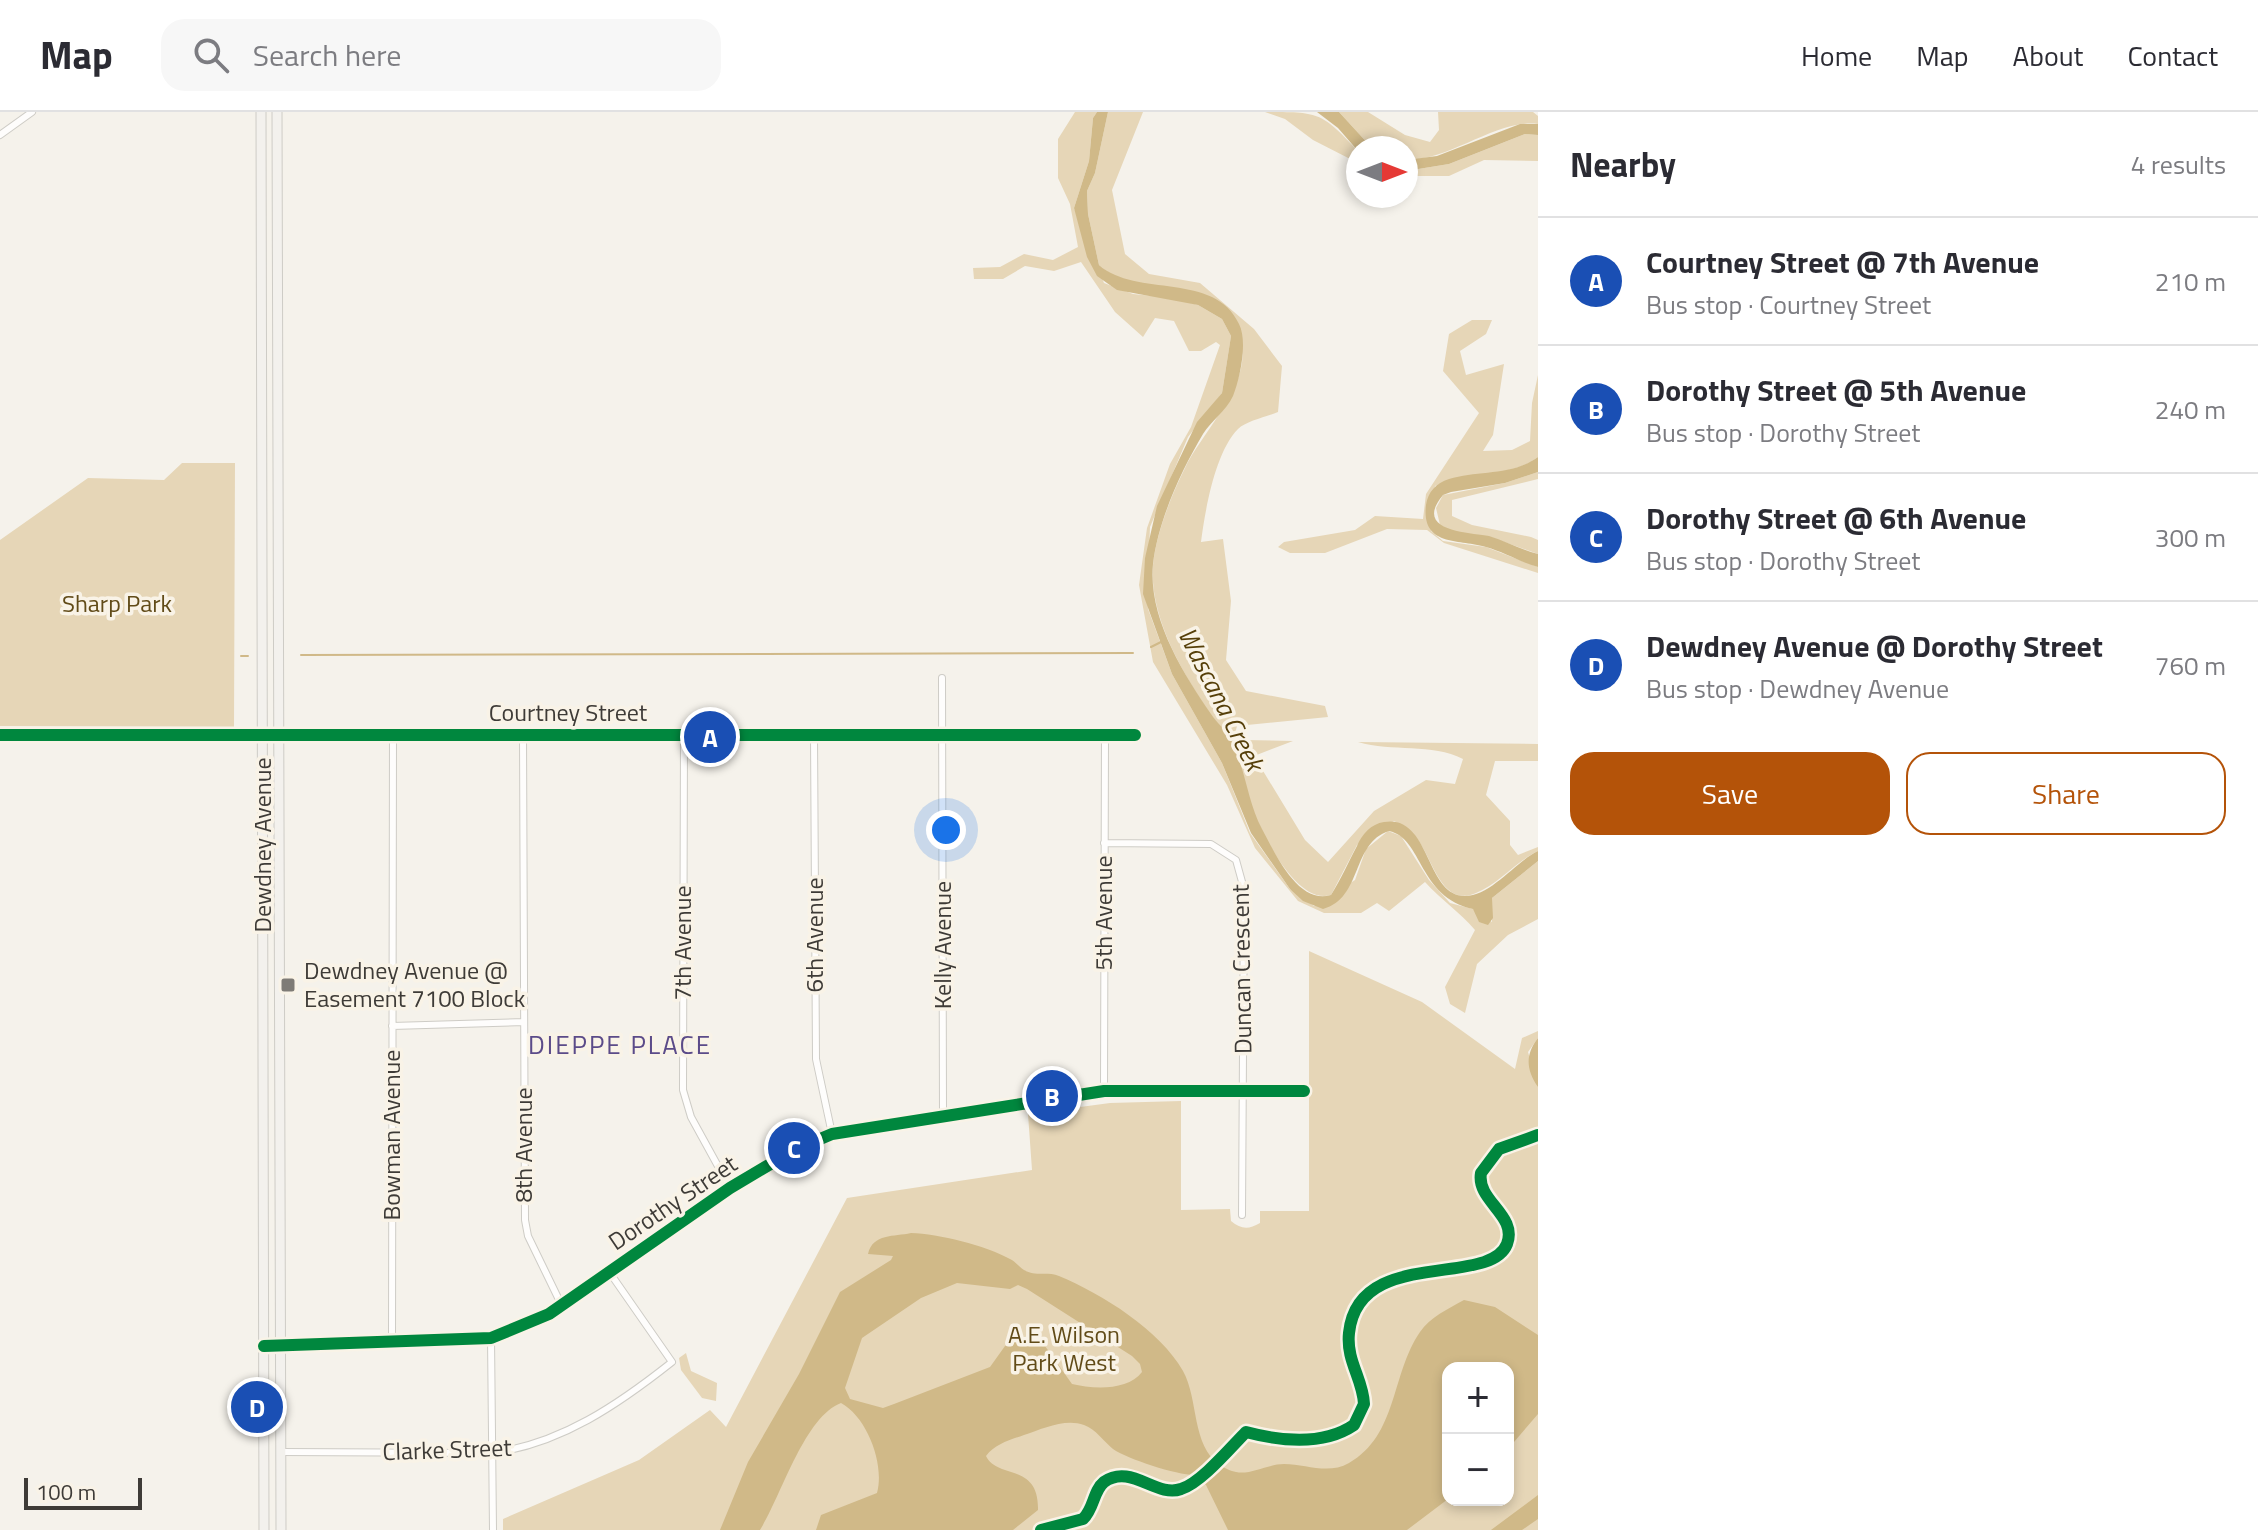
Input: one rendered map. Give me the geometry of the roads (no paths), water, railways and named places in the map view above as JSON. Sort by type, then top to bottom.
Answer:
[{"type":"main road","name":"Dewdney Avenue","points":[[261,112],[264,1530]]},
{"type":"main road","name":"Dewdney Avenue","points":[[277,112],[281,1530]]},
{"type":"street","points":[[0,135],[32,112]]},
{"type":"street","name":"Kelly Avenue","points":[[942,678],[943,1115]]},
{"type":"street","name":"Courtney Street","points":[[0,735],[1135,735]]},
{"type":"street","name":"Bowman Avenue","points":[[392,1342],[393,735]]},
{"type":"street","name":"7th Avenue","points":[[684,735],[683,1090],[691,1117],[730,1188]]},
{"type":"street","name":"6th Avenue","points":[[814,735],[816,1059],[832,1134]]},
{"type":"street","name":"5th Avenue","points":[[1104,1091],[1105,735]]},
{"type":"street","name":"8th Avenue","points":[[523,736],[525,1220],[528,1236],[562,1306]]},
{"type":"street","name":"Duncan Crescent","points":[[1104,843],[1211,844],[1236,860],[1244,889],[1242,1215]]},
{"type":"street","points":[[392,1026],[524,1022]]},
{"type":"street","name":"Dorothy Street","points":[[264,1346],[491,1338],[562,1306],[730,1188],[794,1150],[832,1134],[1104,1091],[1304,1091]]},
{"type":"street","name":"Clarke Street","points":[[281,1452],[492,1453],[519,1450],[586,1421],[622,1401],[672,1362],[610,1273]]},
{"type":"street","points":[[491,1338],[493,1530]]},
{"type":"waterway","name":"Wascana Creek","points":[[1151,647],[1161,642]]},
{"type":"waterway","points":[[301,655],[1133,653]]},
{"type":"waterway","points":[[241,656],[248,656]]},
{"type":"place","name":"Courtney Street @ 7th Avenue","points":[[710,737]]},
{"type":"place","name":"Dewdney Avenue @ Easement 7100 Block","points":[[288,985]]},
{"type":"place","name":"Dorothy Street @ 5th Avenue","points":[[1052,1096]]},
{"type":"place","name":"Dorothy Street @ 6th Avenue","points":[[794,1148]]},
{"type":"place","name":"Dewdney Avenue @ Dorothy Street","points":[[257,1407]]},
{"type":"district","name":"DIEPPE PLACE","points":[[620,1045]]},
{"type":"park label","name":"Sharp Park","points":[[117,604]]},
{"type":"park label","name":"A.E. Wilson Park West","points":[[1064,1349]]}]
